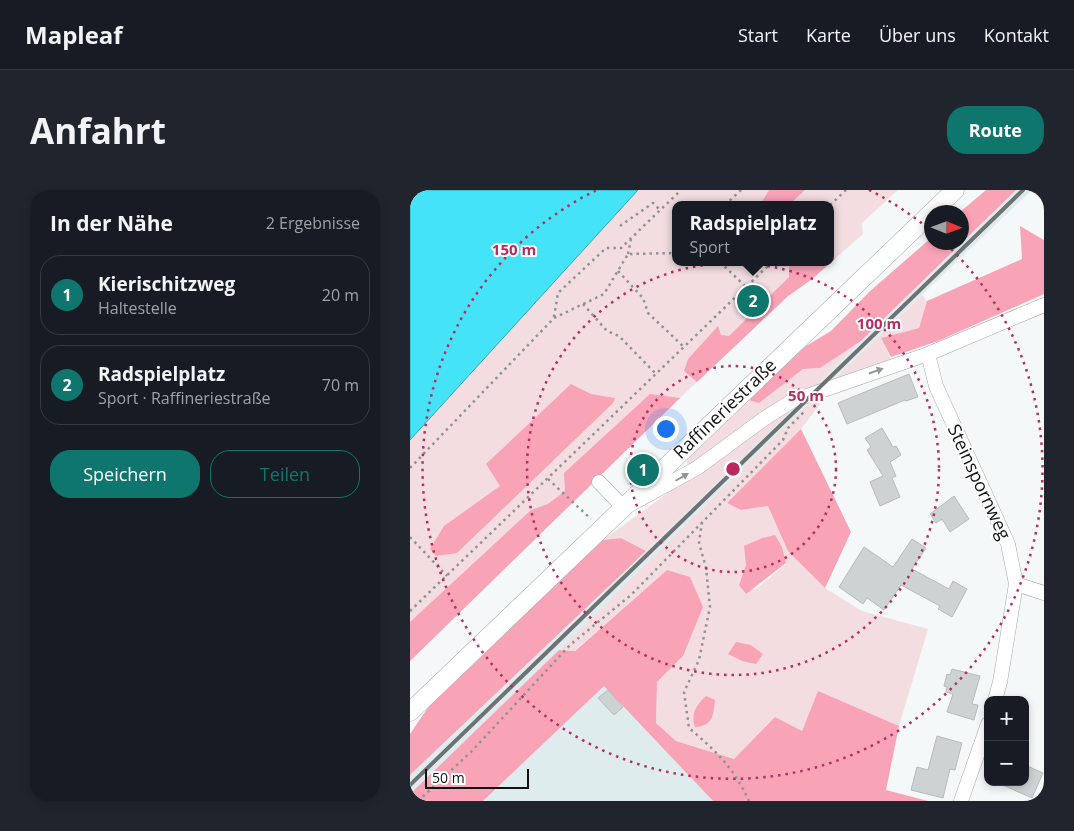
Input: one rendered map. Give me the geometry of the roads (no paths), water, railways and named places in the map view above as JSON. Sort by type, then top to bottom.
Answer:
[{"type":"main road","name":"Raffineriestraße","points":[[410,712],[955,190]]},
{"type":"street","points":[[599,482],[624,508],[698,468],[765,418],[792,401],[928,354],[1044,305]]},
{"type":"street","name":"Steinspornweg","points":[[928,354],[936,386],[1008,544],[1016,584]]},
{"type":"street","points":[[996,696],[1016,584],[1044,593]]},
{"type":"street","points":[[960,801],[984,735]]},
{"type":"water","points":[[410,190],[638,190],[410,440]]},
{"type":"railway","points":[[410,785],[1023,190]]},
{"type":"place","name":"Radspielplatz","points":[[753,301]]},
{"type":"place","name":"Kierischitzweg","points":[[643,470]]}]
